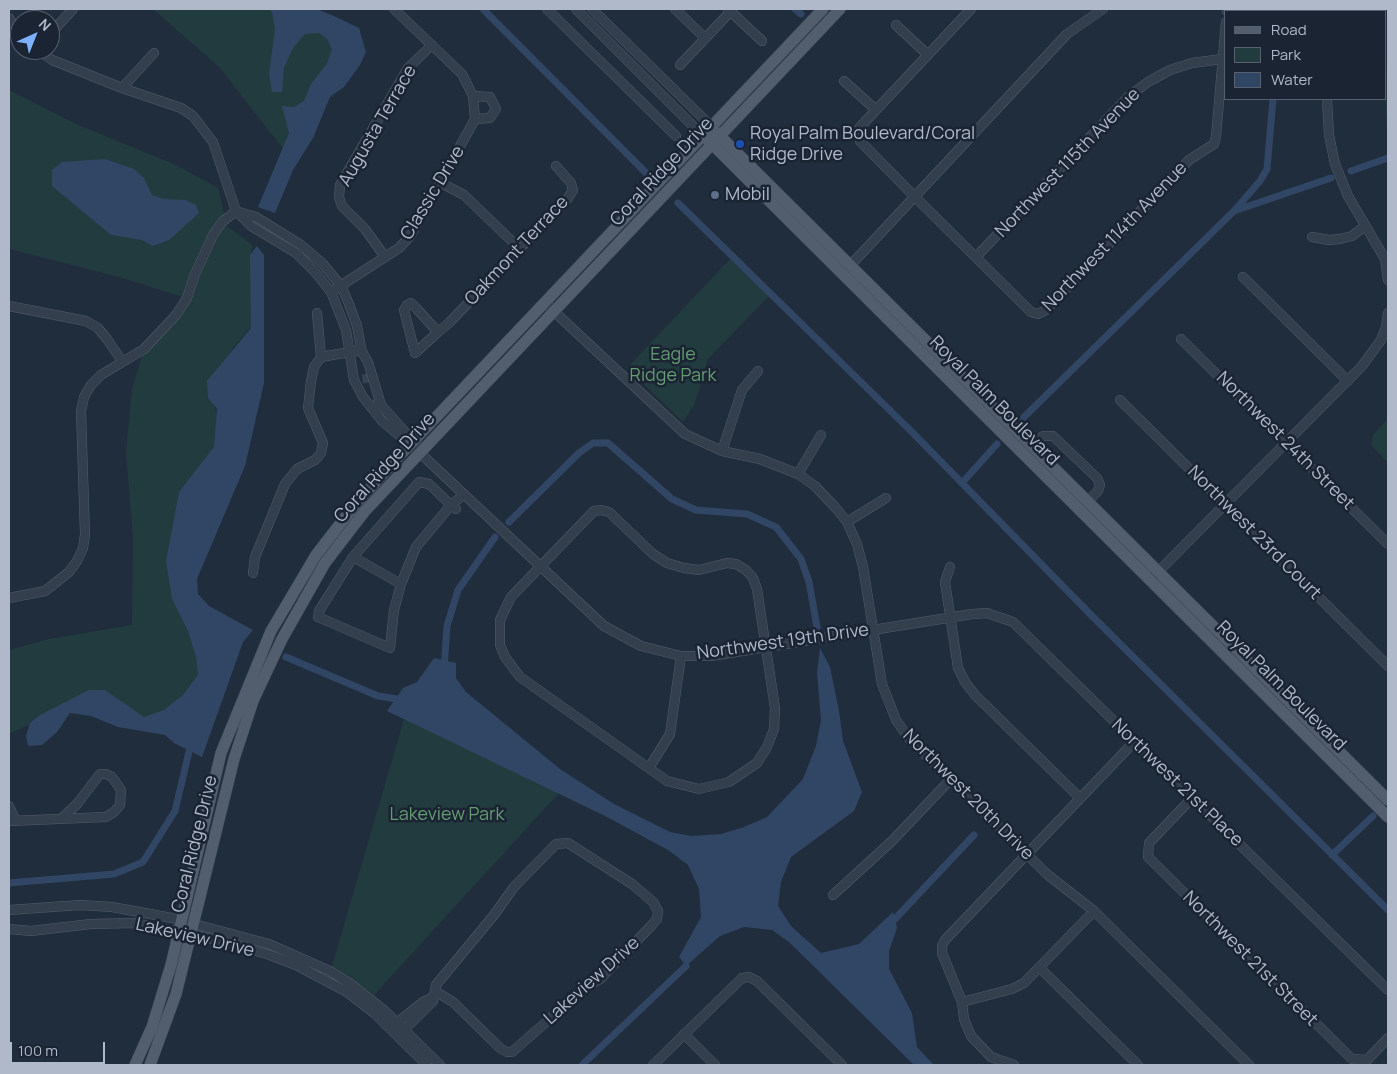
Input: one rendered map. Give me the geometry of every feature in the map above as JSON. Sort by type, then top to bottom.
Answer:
[{"type":"main road","name":"Coral Ridge Drive","points":[[135,1065],[152,1027],[171,965],[221,753],[271,631],[316,555],[358,501],[823,9]]},
{"type":"main road","name":"Coral Ridge Drive","points":[[150,1065],[176,994],[234,759],[253,701],[282,639],[326,563],[366,511],[840,9]]},
{"type":"main road","name":"Royal Palm Boulevard","points":[[707,132],[850,265],[1087,502],[1154,576],[1388,817]]},
{"type":"main road","name":"Royal Palm Boulevard","points":[[716,140],[842,274],[1388,800]]},
{"type":"street","points":[[60,23],[73,9]]},
{"type":"street","points":[[394,9],[462,74],[473,96],[475,119],[490,118],[496,109],[490,97],[473,96]]},
{"type":"street","points":[[547,9],[676,136]]},
{"type":"street","name":"Royal Palm Boulevard","points":[[576,9],[707,132]]},
{"type":"street","name":"Royal Palm Boulevard","points":[[592,9],[707,132]]},
{"type":"street","points":[[675,9],[705,38]]},
{"type":"street","points":[[971,9],[860,127],[858,134],[860,142],[976,257]]},
{"type":"street","points":[[842,274],[1067,34],[1103,9]]},
{"type":"street","points":[[680,65],[730,10],[762,41]]},
{"type":"street","points":[[896,25],[928,55]]},
{"type":"street","name":"Northwest 114th Avenue","points":[[976,257],[1031,312],[1038,314],[1046,310],[1189,160],[1214,144],[1224,40]]},
{"type":"street","name":"Augusta Terrace","points":[[385,257],[365,229],[342,206],[338,197],[340,186],[408,68],[432,45]]},
{"type":"street","points":[[122,88],[154,53]]},
{"type":"street","name":"Northwest 115th Avenue","points":[[976,257],[1128,97],[1148,82],[1170,70],[1192,63],[1222,59]]},
{"type":"street","points":[[52,60],[122,88],[181,108],[193,116],[213,142],[236,211],[251,226],[296,253],[331,292],[346,330],[348,352],[354,380],[363,398],[382,421],[412,443]]},
{"type":"street","points":[[844,81],[876,110]]},
{"type":"street","points":[[1327,100],[1329,135],[1335,164],[1348,196],[1385,259],[1388,280]]},
{"type":"street","name":"Classic Drive","points":[[331,292],[399,248],[411,235],[475,119]]},
{"type":"street","name":"Oakmont Terrace","points":[[438,332],[411,303],[406,305],[404,310],[415,353],[438,332],[568,198],[572,190],[571,183],[556,166]]},
{"type":"street","points":[[441,183],[464,195],[520,248]]},
{"type":"street","points":[[236,211],[256,217],[301,245],[322,263],[340,286],[357,326],[366,374]]},
{"type":"street","points":[[9,598],[45,590],[69,572],[77,561],[83,548],[85,535],[81,411],[84,397],[91,385],[101,375],[144,349],[176,315],[187,298],[195,274],[213,235],[222,222],[236,211]]},
{"type":"street","points":[[1312,237],[1340,239],[1352,236],[1365,226]]},
{"type":"street","points":[[1243,276],[1348,381]]},
{"type":"street","name":"Northwest 20th Drive","points":[[545,303],[686,434],[722,451],[760,459],[798,474],[815,486],[846,522],[857,544],[863,567],[882,684],[896,720],[910,740],[1048,876],[1094,911],[1249,1065]]},
{"type":"street","points":[[9,306],[86,321],[98,328],[107,338],[122,361]]},
{"type":"street","points":[[253,573],[255,557],[285,484],[297,470],[315,460],[321,453],[323,443],[308,408],[312,374],[321,357],[317,313]]},
{"type":"street","points":[[1154,576],[1348,381],[1371,355],[1387,327],[1388,313]]},
{"type":"street","name":"Northwest 24th Street","points":[[1181,338],[1388,544]]},
{"type":"street","points":[[321,357],[361,350]]},
{"type":"street","points":[[361,350],[368,362],[381,405]]},
{"type":"street","points":[[722,451],[742,390],[758,371]]},
{"type":"street","points":[[368,385],[381,405],[420,453]]},
{"type":"street","name":"Northwest 23rd Court","points":[[1120,400],[1388,666]]},
{"type":"street","points":[[798,474],[821,435]]},
{"type":"street","points":[[1032,448],[1043,436],[1053,436],[1097,478],[1100,485],[1098,491],[1087,502]]},
{"type":"street","name":"Northwest 19th Drive","points":[[420,453],[589,615],[622,638],[642,646],[681,656],[711,656],[950,618]]},
{"type":"street","points":[[453,507],[429,484],[419,482],[353,558],[318,611],[318,617],[390,648],[394,610],[401,584],[416,547],[453,507],[462,503],[463,495]]},
{"type":"street","points":[[846,522],[886,498]]},
{"type":"street","points":[[601,510],[609,512],[653,554],[667,563],[699,570],[727,563],[746,570],[753,578],[756,589],[775,708],[774,729],[767,747],[757,762],[743,774],[729,782],[699,789],[667,781],[520,677],[500,645],[499,632],[504,609],[511,597],[540,567],[594,511],[601,510]]},
{"type":"street","points":[[353,558],[401,584]]},
{"type":"street","points":[[950,566],[944,582],[958,668],[965,682],[975,695],[1080,798]]},
{"type":"street","name":"Northwest 21st Place","points":[[950,618],[987,613],[1013,622],[1388,990]]},
{"type":"street","points":[[649,768],[670,734],[681,656]]},
{"type":"street","points":[[1014,1065],[991,1057],[970,1036],[964,1020],[962,1002],[942,953],[942,946],[945,940],[1134,742]]},
{"type":"street","points":[[9,806],[12,821],[61,819],[106,817],[120,805],[122,790],[112,777],[100,774],[77,804],[61,819]]},
{"type":"street","points":[[833,895],[892,841],[950,780]]},
{"type":"street","name":"Northwest 21st Street","points":[[1192,798],[1149,843],[1147,850],[1148,858],[1352,1060],[1360,1062],[1367,1060],[1388,1038]]},
{"type":"street","name":"Lakeview Drive","points":[[401,1033],[433,1001],[434,994],[436,985],[494,915],[514,887],[556,844],[568,843],[632,884],[653,902],[658,911],[657,919],[600,979],[585,988],[512,1052],[506,1052],[500,1048],[453,1002],[434,994]]},
{"type":"street","name":"Lakeview Drive","points":[[9,910],[80,905],[112,907],[180,926],[269,944],[320,966],[366,995],[401,1033],[440,1065]]},
{"type":"street","points":[[962,1002],[1012,989],[1024,983],[1094,911]]},
{"type":"street","name":"Lakeview Drive","points":[[9,929],[31,931],[63,929],[117,922],[180,926]]},
{"type":"street","points":[[1040,968],[1138,1065]]},
{"type":"street","points":[[653,1065],[742,978],[749,977],[757,981],[842,1065]]},
{"type":"street","name":"Lakeview Drive","points":[[394,1026],[434,994]]},
{"type":"street","name":"Lakeview Drive","points":[[401,1033],[427,1065]]},
{"type":"street","points":[[684,1034],[715,1065]]},
{"type":"green space","points":[[153,9],[298,9],[344,53],[288,155],[219,67]]},
{"type":"green space","points":[[1388,38],[1388,144],[1385,100],[1387,100]]},
{"type":"green space","points":[[9,90],[76,124],[176,165],[218,188],[224,213],[222,222],[252,245],[251,327],[209,381],[226,455],[179,603],[221,680],[162,722],[66,708],[9,734],[9,650],[49,639],[132,625],[133,539],[126,452],[132,389],[143,352],[186,298],[119,277],[9,249]]},
{"type":"green space","name":"Eagle Ridge Park","points":[[730,259],[769,296],[708,359],[695,403],[683,422],[627,368]]},
{"type":"green space","points":[[1388,419],[1388,463],[1371,445],[1373,435]]},
{"type":"green space","name":"Lakeview Park","points":[[404,719],[559,793],[374,995],[332,966]]},
{"type":"water","points":[[268,9],[317,9],[336,17],[359,28],[366,52],[360,65],[344,87],[330,97],[313,138],[293,170],[275,213],[258,207],[289,133],[282,106],[294,107],[304,101],[311,84],[327,63],[332,50],[328,40],[319,33],[305,34],[293,48],[284,68],[282,92],[272,92],[269,74],[275,29],[272,12]]},
{"type":"water","points":[[105,159],[134,169],[144,178],[152,195],[164,199],[186,200],[196,205],[199,213],[169,240],[153,246],[142,240],[111,235],[52,186],[52,170],[62,162]]},
{"type":"water","points":[[257,246],[264,255],[264,383],[245,466],[197,579],[198,594],[209,606],[253,630],[243,642],[202,757],[174,743],[165,735],[118,727],[91,716],[70,713],[57,732],[42,745],[28,746],[26,736],[30,723],[40,715],[89,690],[105,690],[144,717],[164,710],[183,695],[198,675],[196,657],[188,631],[172,599],[166,561],[179,492],[214,447],[217,409],[208,398],[207,381],[251,328],[250,255]]},
{"type":"water","points":[[820,648],[830,667],[843,741],[862,792],[854,811],[791,857],[781,882],[778,906],[791,926],[821,953],[859,944],[893,912],[897,928],[889,951],[889,969],[912,1013],[917,1047],[934,1065],[914,1065],[789,942],[772,930],[744,927],[720,936],[686,966],[679,957],[701,917],[699,889],[688,865],[668,850],[605,816],[387,711],[403,688],[417,682],[434,658],[456,663],[456,678],[466,692],[560,769],[614,804],[670,832],[691,836],[721,834],[767,817],[803,779],[816,746],[821,720],[817,673]]},
{"type":"waterway","points":[[483,9],[649,176]]},
{"type":"waterway","points":[[795,9],[801,14]]},
{"type":"waterway","points":[[1022,419],[1234,211],[1260,181],[1267,169],[1273,100]]},
{"type":"waterway","points":[[1351,171],[1388,158]]},
{"type":"waterway","points":[[1234,211],[1331,178]]},
{"type":"waterway","points":[[678,203],[913,433],[1093,617],[1388,910]]},
{"type":"waterway","points":[[509,522],[579,453],[593,443],[608,443],[672,499],[696,510],[747,514],[776,527],[801,559],[809,582],[817,627]]},
{"type":"waterway","points":[[962,483],[997,444]]},
{"type":"waterway","points":[[444,669],[447,626],[458,590],[495,537]]},
{"type":"waterway","points":[[286,657],[378,696],[404,700]]},
{"type":"waterway","points":[[9,883],[114,874],[143,862],[175,811],[191,743]]},
{"type":"waterway","points":[[1332,855],[1373,816]]},
{"type":"waterway","points":[[895,919],[974,835]]},
{"type":"waterway","points":[[582,1065],[686,966]]},
{"type":"tunnel","points":[[366,374],[368,385]]},
{"type":"place","name":"Royal Palm Boulevard/Coral Ridge Drive","points":[[740,144]]},
{"type":"place","name":"Mobil","points":[[715,195]]}]
